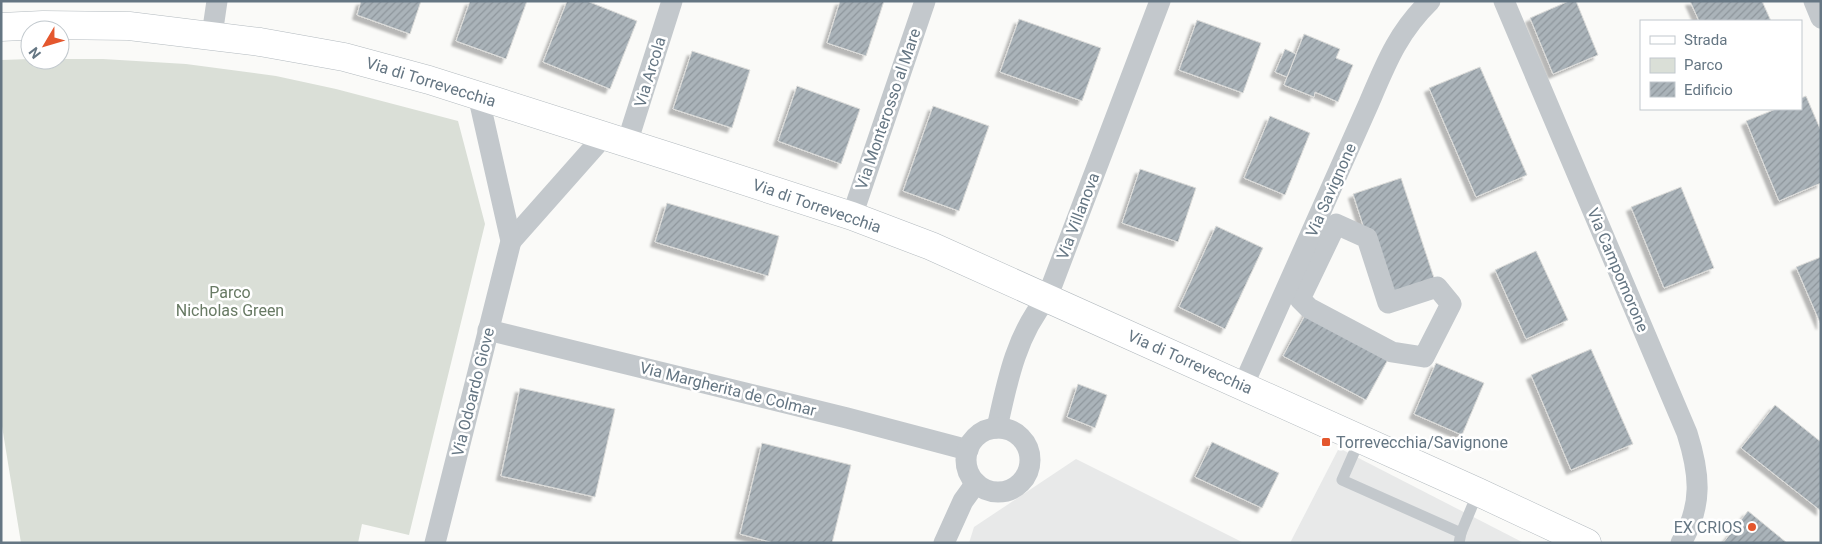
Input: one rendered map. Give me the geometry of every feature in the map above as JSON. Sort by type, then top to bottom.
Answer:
[{"type":"main road","name":"Via di Torrevecchia","points":[[1,27],[43,25],[128,26],[212,35],[344,57],[383,66],[478,95],[852,216],[931,246],[1478,492],[1587,543]]},
{"type":"street","points":[[212,35],[217,1]]},
{"type":"street","name":"Via Arcola","points":[[615,140],[672,1]]},
{"type":"street","name":"Via Monterosso al Mare","points":[[852,216],[925,1]]},
{"type":"street","name":"Via Villanova","points":[[997,428],[1007,379],[1029,322],[1047,298],[1160,1]]},
{"type":"street","name":"Via Savignone","points":[[1243,386],[1389,56],[1411,22],[1430,1]]},
{"type":"street","name":"Via Campomorone","points":[[1504,1],[1687,433],[1698,474],[1698,494],[1692,521],[1681,543]]},
{"type":"street","points":[[1814,1],[1821,18]]},
{"type":"street","name":"Via Odoardo Giove","points":[[436,543],[511,241],[478,95]]},
{"type":"street","name":"Via Odoardo Giove","points":[[511,241],[615,140]]},
{"type":"street","points":[[1336,224],[1367,238],[1388,303],[1437,287],[1451,304],[1424,357],[1392,352],[1309,308],[1300,299],[1336,224]]},
{"type":"street","name":"Via Margherita de Colmar","points":[[488,330],[848,418],[968,450]]},
{"type":"street","points":[[997,428],[1013,432],[1025,443],[1030,454],[1030,464],[1026,475],[1020,483],[1003,492],[984,488],[976,483],[968,469],[966,458],[972,441],[979,434],[997,428]]},
{"type":"street","points":[[944,543],[963,501],[976,483]]},
{"type":"lane","points":[[1360,439],[1342,480],[1460,538],[1478,492]]},
{"type":"shaded area","points":[[1339,448],[1524,543],[1290,543]]},
{"type":"shaded area","points":[[1076,459],[1244,543],[969,543],[974,527]]},
{"type":"green space","name":"Parco Nicholas Green","points":[[20,59],[20,70],[70,70],[70,59],[103,59],[186,64],[276,76],[336,89],[458,121],[485,224],[409,535],[362,524],[358,543],[21,543],[1,420],[1,60]]},
{"type":"building","points":[[361,1],[421,1],[410,34],[357,15]]},
{"type":"building","points":[[470,1],[527,1],[506,59],[456,41]]},
{"type":"building","points":[[567,1],[587,1],[637,21],[610,89],[543,62]]},
{"type":"building","points":[[840,1],[884,1],[866,56],[827,43]]},
{"type":"building","points":[[1569,1],[1576,1],[1598,55],[1553,74],[1530,18]]},
{"type":"building","points":[[1690,1],[1762,1],[1771,20],[1699,20]]},
{"type":"building","points":[[1019,19],[1101,48],[1082,101],[1000,72]]},
{"type":"building","points":[[1197,20],[1261,43],[1243,93],[1179,70]]},
{"type":"building","points":[[1304,34],[1340,49],[1336,58],[1353,65],[1338,102],[1315,92],[1314,97],[1284,85]]},
{"type":"building","points":[[1285,49],[1296,54],[1287,77],[1275,72]]},
{"type":"building","points":[[692,51],[750,70],[732,128],[673,109]]},
{"type":"building","points":[[1480,67],[1527,175],[1476,197],[1429,88]]},
{"type":"building","points":[[797,86],[860,109],[841,164],[778,141]]},
{"type":"building","points":[[1806,96],[1821,131],[1821,183],[1779,201],[1746,121],[1774,110],[1802,110],[1802,98]]},
{"type":"building","points":[[933,106],[989,126],[959,211],[903,191]]},
{"type":"building","points":[[1270,116],[1310,133],[1285,195],[1244,178]]},
{"type":"building","points":[[1140,169],[1196,188],[1178,242],[1122,223]]},
{"type":"building","points":[[1401,178],[1437,287],[1388,303],[1353,194]]},
{"type":"building","points":[[1681,187],[1714,268],[1664,288],[1631,207]]},
{"type":"building","points":[[667,203],[779,236],[768,276],[655,242]]},
{"type":"building","points":[[1216,226],[1263,248],[1225,329],[1179,307]]},
{"type":"building","points":[[1536,251],[1568,320],[1526,339],[1495,270]]},
{"type":"building","points":[[1821,257],[1821,325],[1796,267]]},
{"type":"building","points":[[1309,308],[1392,352],[1366,400],[1283,356]]},
{"type":"building","points":[[1591,349],[1633,444],[1571,470],[1531,375]]},
{"type":"building","points":[[1436,363],[1484,383],[1462,435],[1414,414]]},
{"type":"building","points":[[1078,384],[1107,395],[1095,428],[1067,417]]},
{"type":"building","points":[[520,388],[615,409],[595,497],[501,476]]},
{"type":"building","points":[[1775,405],[1821,442],[1821,511],[1741,448]]},
{"type":"building","points":[[1212,442],[1279,473],[1262,508],[1195,477]]},
{"type":"building","points":[[762,443],[851,465],[832,543],[774,543],[740,534]]},
{"type":"building","name":"EX CRIOS","points":[[1748,511],[1787,543],[1723,543]]},
{"type":"place","name":"Torrevecchia/Savignone","points":[[1326,442]]},
{"type":"place","name":"EX CRIOS","points":[[1752,527]]}]
